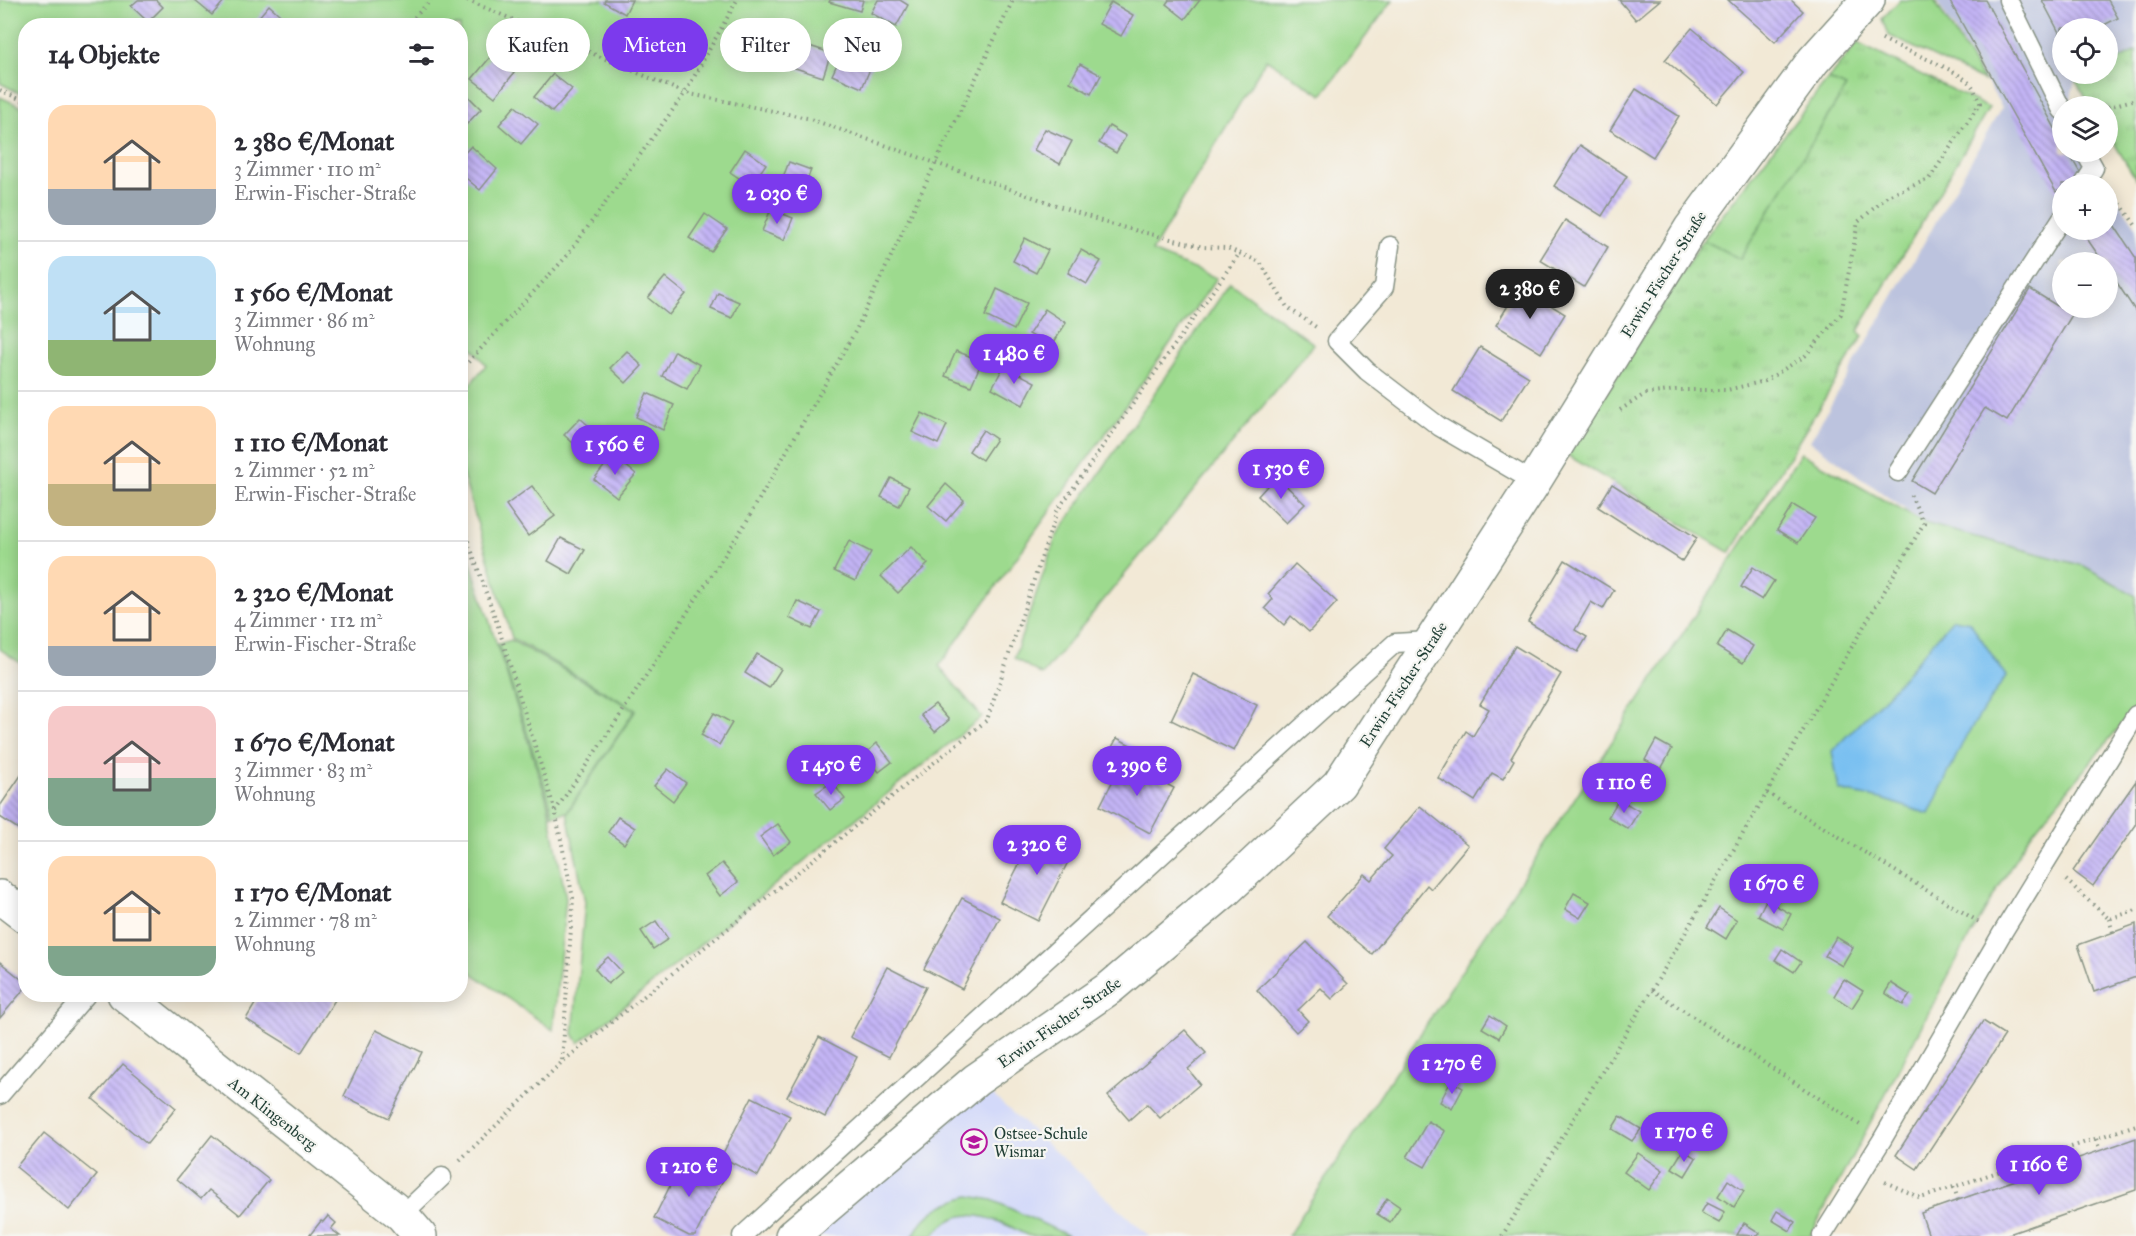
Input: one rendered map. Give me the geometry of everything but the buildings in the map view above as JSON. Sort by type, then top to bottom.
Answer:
[{"type":"street","name":"Erwin-Fischer-Straße","points":[[792,1236],[976,1080],[1111,987],[1233,884],[1339,784],[1429,641],[1534,482],[1690,228],[1813,61],[1860,10]]},
{"type":"street","points":[[0,897],[18,911]]},
{"type":"street","name":"Am Klingenberg","points":[[134,1002],[411,1226]]},
{"type":"lane","points":[[2008,0],[2055,96]]},
{"type":"lane","points":[[1898,472],[2052,233]]},
{"type":"lane","points":[[1390,246],[1384,287],[1337,341],[1366,371],[1440,427],[1534,482]]},
{"type":"lane","points":[[742,1236],[1395,643],[1429,641]]},
{"type":"lane","points":[[1822,1236],[1882,1140],[2001,935],[2136,715]]},
{"type":"lane","points":[[0,1095],[80,1002]]},
{"type":"lane","points":[[411,1226],[442,1177]]},
{"type":"path","points":[[413,18],[431,0]]},
{"type":"path","points":[[467,0],[685,93],[807,118],[1110,224],[1203,247],[1227,249],[1260,262],[1287,307],[1337,341]]},
{"type":"path","points":[[468,362],[566,257],[685,93],[737,0]]},
{"type":"path","points":[[555,811],[745,524],[856,330],[1013,0]]},
{"type":"path","points":[[1616,412],[1645,394],[1676,390],[1727,390],[1765,381],[1805,356],[1841,314],[1858,222],[1887,196],[1929,179],[1980,103],[1971,85],[1948,70],[1890,44],[1860,10]]},
{"type":"path","points":[[0,90],[18,98]]},
{"type":"path","points":[[2118,104],[2136,99]]},
{"type":"path","points":[[2118,200],[2136,226]]},
{"type":"path","points":[[442,1177],[562,1062],[987,720],[1057,511],[1239,254]]},
{"type":"path","points":[[1504,1235],[1652,990],[1924,523],[1898,472]]},
{"type":"path","points":[[468,541],[498,626],[555,811],[573,898],[562,1062]]},
{"type":"path","points":[[1767,793],[2001,935]]},
{"type":"path","points":[[2045,862],[2109,920],[2113,932]]},
{"type":"path","points":[[2109,920],[2136,910]]},
{"type":"path","points":[[1652,990],[1882,1140]]},
{"type":"path","points":[[1862,1172],[1921,1198],[2136,1125]]},
{"type":"path","points":[[2096,1139],[2100,1150]]},
{"type":"path","points":[[2026,1163],[2030,1175]]},
{"type":"path","points":[[1954,1187],[1958,1200]]},
{"type":"shaded area","points":[[1936,0],[2136,0],[2136,51],[2118,60],[2118,18],[2052,18],[2052,84],[2074,84],[2071,96],[2052,96],[2052,162],[2092,162],[2099,174],[2052,174],[2052,240],[2118,240],[2118,200],[2136,226],[2136,596],[2084,566],[1924,523],[1810,441],[2002,107]]},
{"type":"shaded area","name":"Ostsee-Schule Wismar","points":[[976,1080],[1149,1236],[792,1236]]},
{"type":"green space","points":[[0,0],[1393,0],[1322,95],[1266,59],[1152,252],[1217,278],[939,666],[982,717],[579,1043],[573,1034],[585,902],[567,813],[636,710],[512,638],[468,492],[468,387],[486,365],[468,342],[468,18],[18,18],[18,92],[0,83]]},
{"type":"green space","points":[[1900,0],[1934,0],[1984,81],[1888,35],[1882,19]]},
{"type":"green space","points":[[1857,43],[1989,108],[1858,331],[1863,336],[1730,553],[1567,455],[1703,240],[1740,259],[1846,87],[1828,79]]},
{"type":"green space","points":[[2136,51],[2136,179],[2118,149],[2118,96],[2085,96],[2077,84],[2118,84],[2118,60]]},
{"type":"green space","points":[[1828,79],[1846,87],[1740,260],[1703,240]]},
{"type":"green space","points":[[0,97],[18,105],[18,661],[0,649]]},
{"type":"green space","points":[[1230,283],[1314,344],[1042,675],[1014,658],[1056,537]]},
{"type":"green space","points":[[1801,453],[1924,523],[2084,566],[2136,596],[2136,707],[2027,839],[1962,950],[1810,1236],[1288,1236]]},
{"type":"green space","points":[[468,555],[547,800],[566,898],[553,1030],[468,968]]},
{"type":"green space","points":[[511,640],[635,710],[567,812],[552,815],[498,644]]},
{"type":"green space","points":[[969,1196],[992,1200],[1069,1236],[1031,1236],[988,1218],[968,1215],[950,1220],[933,1236],[913,1236],[923,1221],[936,1210]]},
{"type":"water","points":[[1953,619],[1970,622],[2006,676],[1966,736],[1929,814],[1881,799],[1839,790],[1832,751],[1889,693]]},
{"type":"place","name":"Ostsee-Schule Wismar","points":[[974,1142]]}]
